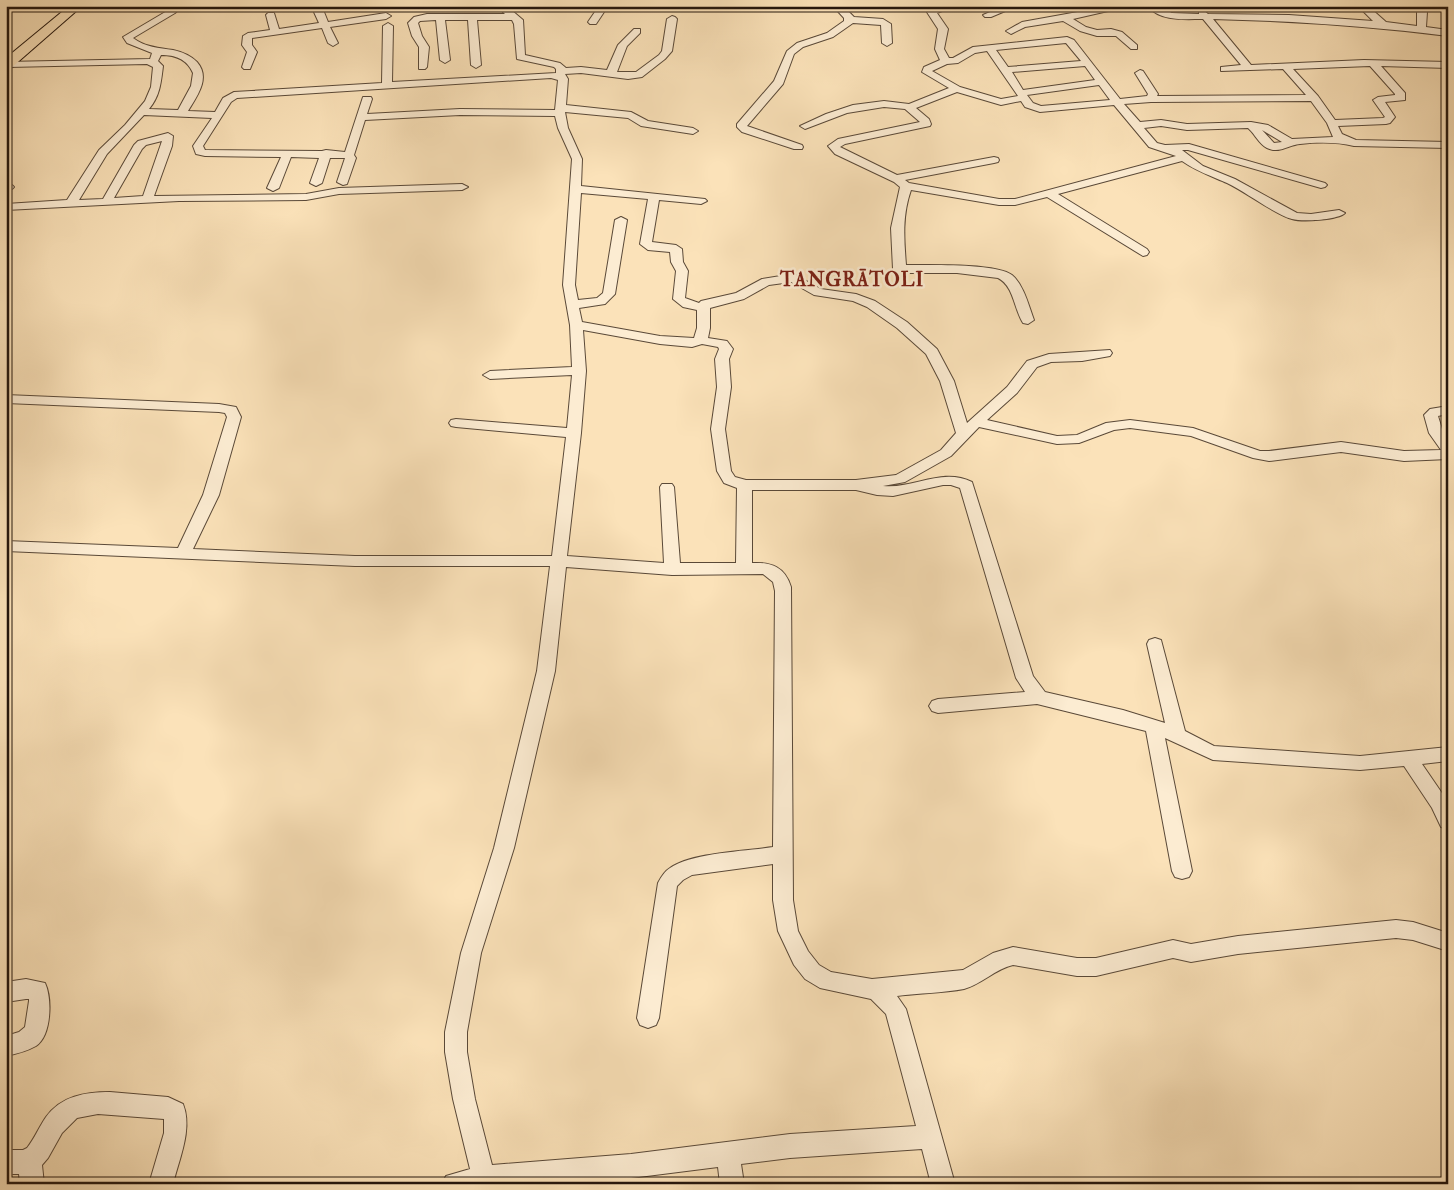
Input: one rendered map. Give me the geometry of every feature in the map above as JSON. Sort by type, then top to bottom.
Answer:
[{"type":"main road","points":[[7,62],[66,6]]},
{"type":"main road","points":[[7,62],[76,6]]},
{"type":"street","points":[[323,6],[319,10],[333,42]]},
{"type":"street","points":[[484,1177],[464,1099],[456,1052],[456,1032],[471,953],[504,848],[545,680],[580,371],[576,325],[569,285],[577,159],[563,128],[561,110],[563,79],[557,65],[520,58],[519,24],[508,13],[508,6]]},
{"type":"street","points":[[593,22],[604,6]]},
{"type":"street","points":[[641,6],[663,8]]},
{"type":"street","points":[[837,6],[850,20]]},
{"type":"street","points":[[946,61],[938,50],[943,29],[929,9],[951,6]]},
{"type":"street","points":[[988,15],[1013,6]]},
{"type":"street","points":[[1011,31],[1022,25],[1126,6]]},
{"type":"street","points":[[1151,6],[1161,13],[1172,16],[1244,17],[1384,24],[1448,33]]},
{"type":"street","points":[[1197,6],[1248,68]]},
{"type":"street","points":[[1236,6],[1244,17]]},
{"type":"street","points":[[1362,6],[1384,24]]},
{"type":"street","points":[[1418,6],[1422,12],[1421,29]]},
{"type":"street","points":[[71,203],[103,152],[142,112],[150,102],[156,87],[158,66],[155,57],[130,41],[128,37],[172,12]]},
{"type":"street","points":[[271,15],[275,31]]},
{"type":"street","points":[[472,16],[476,64]]},
{"type":"street","points":[[422,66],[424,49],[415,31],[414,21],[422,18],[440,17],[513,16]]},
{"type":"street","points":[[440,17],[445,60]]},
{"type":"street","points":[[1065,18],[1083,29],[1097,33],[1111,32],[1119,34],[1134,46]]},
{"type":"street","points":[[350,155],[200,152],[198,146],[227,100],[234,95],[551,75],[581,70],[638,75],[662,58],[667,51],[672,19]]},
{"type":"street","points":[[798,148],[742,127],[742,124],[779,82],[790,53],[800,46],[830,35],[850,20],[883,22],[886,24],[887,43]]},
{"type":"street","points":[[247,66],[252,52],[247,45],[248,36],[325,24],[387,21],[387,84]]},
{"type":"street","points":[[611,73],[623,45],[637,31]]},
{"type":"street","points":[[1437,31],[1448,44]]},
{"type":"street","points":[[956,90],[955,87],[927,72],[927,69],[946,61],[955,61],[973,50],[1067,40],[1071,42],[1116,102],[1153,145],[1189,147],[1321,185]]},
{"type":"street","points":[[990,48],[1029,105],[1047,109],[1151,99],[1314,98]]},
{"type":"street","points":[[7,62],[155,57],[182,54],[198,66],[200,75],[182,113]]},
{"type":"street","points":[[1006,70],[1088,63]]},
{"type":"street","points":[[1224,69],[1373,64],[1448,65]]},
{"type":"street","points":[[1332,123],[1386,121],[1390,119],[1378,100],[1398,99],[1402,96],[1373,64]]},
{"type":"street","points":[[1285,66],[1314,98],[1332,123],[1338,136],[1346,140],[1354,143],[1447,146]]},
{"type":"street","points":[[1140,73],[1153,94],[1151,99]]},
{"type":"street","points":[[805,126],[832,114],[852,109],[894,103],[910,107],[956,90],[1001,102],[1022,96],[1101,82]]},
{"type":"street","points":[[343,182],[367,99]]},
{"type":"street","points":[[402,102],[402,115]]},
{"type":"street","points":[[910,107],[910,110],[925,121],[926,124],[842,141],[833,146],[839,152],[895,179],[905,186],[1009,202],[1184,157]]},
{"type":"street","points":[[362,117],[460,112],[561,110],[631,115],[645,124],[692,131]]},
{"type":"street","points":[[142,112],[219,115]]},
{"type":"street","points":[[1136,126],[1173,123],[1187,127],[1251,125],[1269,146],[1281,147],[1289,142],[1346,140]]},
{"type":"street","points":[[107,201],[138,147],[142,143],[168,136],[147,200]]},
{"type":"street","points":[[1165,147],[1199,168],[1231,181],[1294,216],[1339,214]]},
{"type":"street","points":[[316,183],[326,154]]},
{"type":"street","points":[[273,188],[287,155]]},
{"type":"street","points":[[895,179],[994,160]]},
{"type":"street","points":[[905,186],[906,190],[900,206],[897,228],[900,274],[980,271],[1004,274],[1010,281],[1028,320]]},
{"type":"street","points":[[6,207],[107,201],[306,197],[339,191],[462,187]]},
{"type":"street","points":[[576,189],[701,201]]},
{"type":"street","points":[[1049,193],[1143,252]]},
{"type":"street","points":[[654,196],[646,244],[652,247],[676,249],[677,262],[682,271],[679,299],[687,304],[703,308]]},
{"type":"street","points":[[572,305],[602,301],[609,294],[621,220]]},
{"type":"street","points":[[576,325],[693,344],[700,340],[704,334],[703,308],[705,304],[711,301],[740,296],[760,284],[789,278],[798,279],[818,292],[864,300],[894,319],[932,352],[947,381],[963,434]]},
{"type":"street","points":[[700,340],[725,345],[722,359],[724,387],[718,429],[724,471],[729,480],[745,485],[856,486],[900,479],[946,453],[963,434],[1012,390],[1032,364],[1039,360],[1082,357],[1105,353]]},
{"type":"street","points":[[490,375],[580,371]]},
{"type":"street","points":[[6,399],[230,410],[234,417],[212,495],[184,552]]},
{"type":"street","points":[[1448,410],[1435,412],[1431,415],[1436,432],[1448,448]]},
{"type":"street","points":[[977,422],[1070,441],[1120,424],[1172,428],[1193,432],[1258,455],[1269,456],[1341,447],[1404,456],[1448,454]]},
{"type":"street","points":[[456,423],[574,433]]},
{"type":"street","points":[[856,486],[882,492],[897,492],[952,480],[961,480],[967,485],[1025,678],[1039,697]]},
{"type":"street","points":[[744,568],[745,485]]},
{"type":"street","points":[[667,487],[672,569]]},
{"type":"street","points":[[6,546],[355,560],[558,561],[672,569],[766,568],[779,576],[783,585],[782,854],[784,917],[788,931],[801,958],[812,972],[827,981],[872,989],[882,993],[895,1009],[943,1184]]},
{"type":"street","points":[[1155,644],[1177,736]]},
{"type":"street","points":[[938,706],[1039,697],[1048,701],[1112,713],[1177,736],[1198,748],[1213,753],[1360,763],[1448,754]]},
{"type":"street","points":[[1154,728],[1182,871]]},
{"type":"street","points":[[1409,759],[1439,803],[1448,821]]},
{"type":"street","points":[[648,1018],[668,883],[676,874],[688,867],[782,854]]},
{"type":"street","points":[[872,989],[964,979],[975,976],[994,961],[1013,956],[1077,967],[1096,967],[1173,949],[1196,952],[1248,944],[1396,929],[1413,931],[1448,942]]},
{"type":"street","points":[[6,992],[26,989],[38,990],[40,998],[35,1031],[30,1038],[6,1046]]},
{"type":"street","points":[[6,1162],[30,1160],[39,1152],[50,1128],[59,1118],[80,1105],[168,1108],[175,1112],[175,1133],[162,1184]]},
{"type":"street","points":[[454,1184],[484,1177],[631,1166],[790,1146],[930,1137]]},
{"type":"street","points":[[728,1154],[732,1184]]},
{"type":"street","points":[[30,1160],[32,1184]]},
{"type":"district","name":"TANGRĀTOLI","points":[[852,280]]}]
